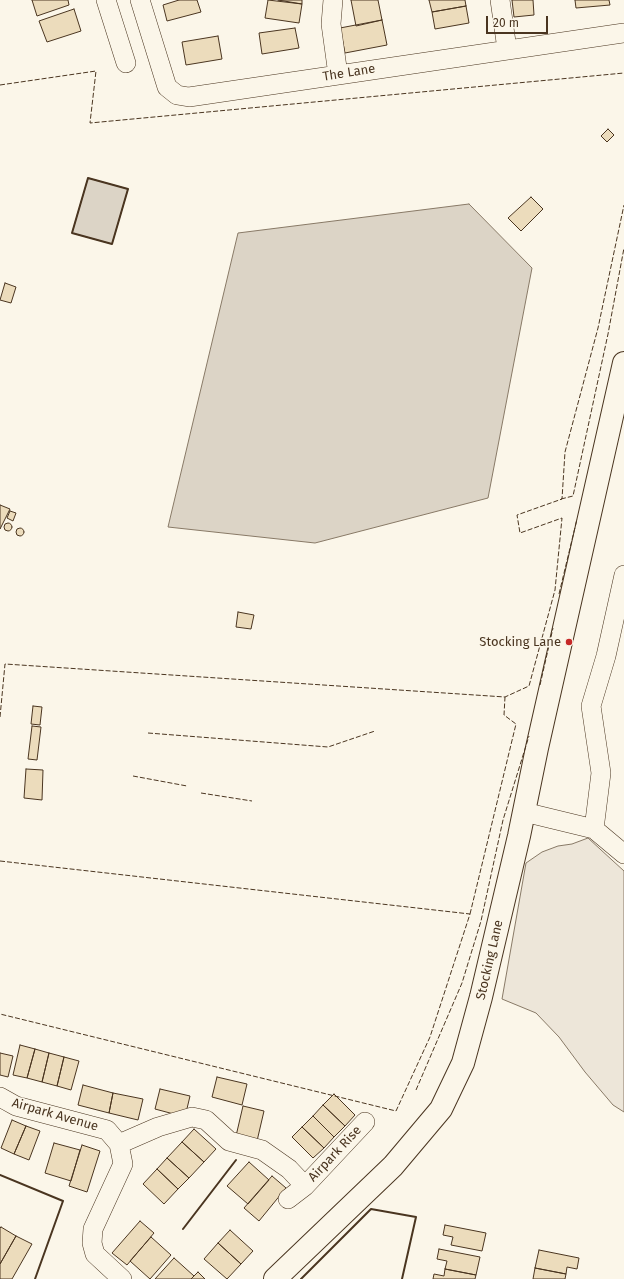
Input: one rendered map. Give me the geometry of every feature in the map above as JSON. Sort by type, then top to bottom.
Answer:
[{"type":"main road","name":"Stocking Lane","points":[[275,1279],[394,1166],[441,1109],[463,1063],[477,1013],[524,812],[537,748],[624,363]]},
{"type":"street","points":[[106,0],[126,63]]},
{"type":"street","name":"The Lane","points":[[140,0],[167,87],[177,95],[189,97],[507,49],[624,33]]},
{"type":"street","points":[[333,0],[331,24],[338,75]]},
{"type":"street","points":[[500,0],[507,49]]},
{"type":"street","points":[[594,829],[601,773],[591,706],[606,656],[624,575]]},
{"type":"street","points":[[524,812],[594,829],[624,854]]},
{"type":"street","name":"Airpark Avenue","points":[[0,1097],[16,1106],[107,1130],[119,1144]]},
{"type":"street","name":"Airpark Rise","points":[[119,1144],[158,1126],[192,1117],[206,1120],[229,1141],[262,1150],[289,1170],[305,1186]]},
{"type":"street","name":"Airpark Rise","points":[[288,1199],[305,1186],[365,1122]]},
{"type":"street","points":[[119,1144],[123,1164],[93,1229],[92,1243],[95,1254],[122,1279]]},
{"type":"shaded area","points":[[88,178],[128,189],[112,244],[72,233]]},
{"type":"shaded area","points":[[469,204],[532,268],[488,498],[315,543],[168,527],[238,233]]},
{"type":"shaded area","points":[[588,838],[624,871],[624,1112],[613,1105],[585,1072],[559,1037],[536,1013],[502,999],[526,863],[542,852]]},
{"type":"building","points":[[32,0],[68,0],[69,5],[37,16]]},
{"type":"building","points":[[179,0],[197,0],[201,12],[167,21],[163,5]]},
{"type":"building","points":[[268,0],[302,4],[299,23],[265,18]]},
{"type":"building","points":[[278,0],[302,0],[302,4]]},
{"type":"building","points":[[351,0],[378,0],[382,20],[356,26]]},
{"type":"building","points":[[429,0],[465,0],[466,6],[432,12]]},
{"type":"building","points":[[512,0],[533,0],[534,15],[514,17]]},
{"type":"building","points":[[575,0],[609,0],[610,5],[576,8]]},
{"type":"building","points":[[466,6],[469,23],[435,29],[432,12]]},
{"type":"building","points":[[74,9],[81,31],[47,42],[39,21]]},
{"type":"building","points":[[382,20],[387,45],[345,53],[340,28]]},
{"type":"building","points":[[295,28],[299,48],[262,54],[259,33]]},
{"type":"building","points":[[218,36],[222,59],[186,65],[182,42]]},
{"type":"building","points":[[608,129],[614,135],[607,142],[601,136]]},
{"type":"building","points":[[531,197],[543,209],[521,231],[508,218]]},
{"type":"building","points":[[5,283],[16,287],[11,303],[0,300]]},
{"type":"building","points":[[0,505],[10,509],[0,529]]},
{"type":"building","points":[[10,511],[16,513],[13,521],[7,518]]},
{"type":"building","points":[[6,523],[10,523],[12,527],[10,531],[6,531],[4,529],[4,525]]},
{"type":"building","points":[[18,528],[22,528],[24,532],[22,536],[18,536],[16,534],[16,530]]},
{"type":"building","points":[[238,612],[254,615],[251,629],[236,627]]},
{"type":"building","points":[[33,706],[42,707],[40,725],[31,724]]},
{"type":"building","points":[[32,726],[41,727],[37,760],[28,759]]},
{"type":"building","points":[[26,769],[43,770],[42,800],[24,798]]},
{"type":"building","points":[[20,1045],[35,1049],[27,1078],[13,1075]]},
{"type":"building","points":[[35,1049],[49,1053],[42,1082],[27,1078]]},
{"type":"building","points":[[0,1053],[13,1056],[8,1077],[0,1075]]},
{"type":"building","points":[[49,1053],[64,1057],[57,1086],[42,1082]]},
{"type":"building","points":[[64,1057],[79,1061],[71,1090],[57,1086]]},
{"type":"building","points":[[217,1077],[247,1084],[242,1105],[212,1097]]},
{"type":"building","points":[[83,1085],[113,1093],[109,1113],[78,1105]]},
{"type":"building","points":[[160,1089],[190,1096],[185,1117],[155,1109]]},
{"type":"building","points":[[113,1093],[143,1099],[138,1120],[109,1113]]},
{"type":"building","points":[[334,1094],[355,1115],[345,1126],[323,1105]]},
{"type":"building","points":[[323,1105],[345,1126],[334,1137],[313,1116]]},
{"type":"building","points":[[243,1106],[264,1111],[257,1141],[236,1136]]},
{"type":"building","points":[[313,1116],[334,1137],[324,1148],[302,1127]]},
{"type":"building","points":[[12,1120],[26,1126],[14,1154],[1,1148]]},
{"type":"building","points":[[26,1126],[40,1131],[29,1160],[14,1154]]},
{"type":"building","points":[[302,1127],[324,1148],[313,1158],[292,1137]]},
{"type":"building","points":[[194,1129],[216,1149],[204,1162],[182,1142]]},
{"type":"building","points":[[182,1142],[204,1162],[189,1178],[167,1158]]},
{"type":"building","points":[[54,1143],[80,1150],[71,1181],[45,1173]]},
{"type":"building","points":[[82,1145],[100,1151],[87,1192],[69,1186]]},
{"type":"building","points":[[167,1158],[189,1178],[178,1189],[157,1169]]},
{"type":"building","points":[[249,1162],[269,1180],[248,1204],[227,1186]]},
{"type":"building","points":[[157,1169],[178,1189],[164,1204],[143,1184]]},
{"type":"building","points":[[272,1176],[286,1188],[259,1221],[244,1208]]},
{"type":"building","points":[[140,1221],[154,1233],[127,1265],[112,1253]]},
{"type":"building","points":[[445,1225],[486,1233],[482,1251],[451,1245],[453,1237],[443,1235]]},
{"type":"building","points":[[1,1227],[16,1236],[0,1264],[0,1228]]},
{"type":"building","points":[[230,1230],[253,1251],[241,1264],[218,1243]]},
{"type":"building","points":[[16,1236],[32,1244],[12,1279],[0,1279],[0,1264]]},
{"type":"building","points":[[151,1237],[171,1255],[150,1279],[130,1261]]},
{"type":"building","points":[[218,1243],[241,1264],[227,1279],[204,1259]]},
{"type":"building","points":[[439,1249],[480,1257],[476,1275],[445,1269],[447,1261],[437,1259]]},
{"type":"building","points":[[539,1250],[579,1258],[577,1269],[567,1267],[566,1274],[535,1268]]},
{"type":"building","points":[[174,1258],[194,1276],[191,1279],[155,1279]]},
{"type":"building","points":[[535,1268],[566,1274],[565,1279],[533,1279]]},
{"type":"building","points":[[445,1269],[476,1275],[475,1279],[433,1279],[434,1274],[444,1276]]},
{"type":"building","points":[[198,1272],[205,1279],[191,1279]]},
{"type":"fence","points":[[0,85],[96,71],[90,123],[624,73]]},
{"type":"fence","points":[[0,717],[5,664],[505,697],[529,686],[555,590],[562,518],[520,533],[517,515],[562,499],[565,452],[598,328],[624,205]]},
{"type":"fence","points":[[561,499],[573,496],[608,334],[624,248]]},
{"type":"fence","points":[[559,594],[577,519]]},
{"type":"fence","points":[[540,685],[553,628]]},
{"type":"fence","points":[[470,914],[516,724],[504,715],[505,697]]},
{"type":"fence","points":[[148,733],[328,747],[375,731]]},
{"type":"fence","points":[[416,1090],[462,983],[481,921],[503,820],[529,736]]},
{"type":"fence","points":[[133,776],[187,786]]},
{"type":"fence","points":[[201,793],[252,801]]},
{"type":"fence","points":[[0,861],[470,914],[430,1037],[396,1111],[0,1014]]},
{"type":"wall","points":[[88,178],[128,189],[112,244],[72,233],[88,178]]},
{"type":"wall","points":[[183,1229],[236,1160]]},
{"type":"wall","points":[[0,1175],[63,1201],[35,1279]]},
{"type":"wall","points":[[301,1279],[371,1209],[416,1217],[402,1279]]},
{"type":"place","name":"Stocking Lane","points":[[569,642]]}]
